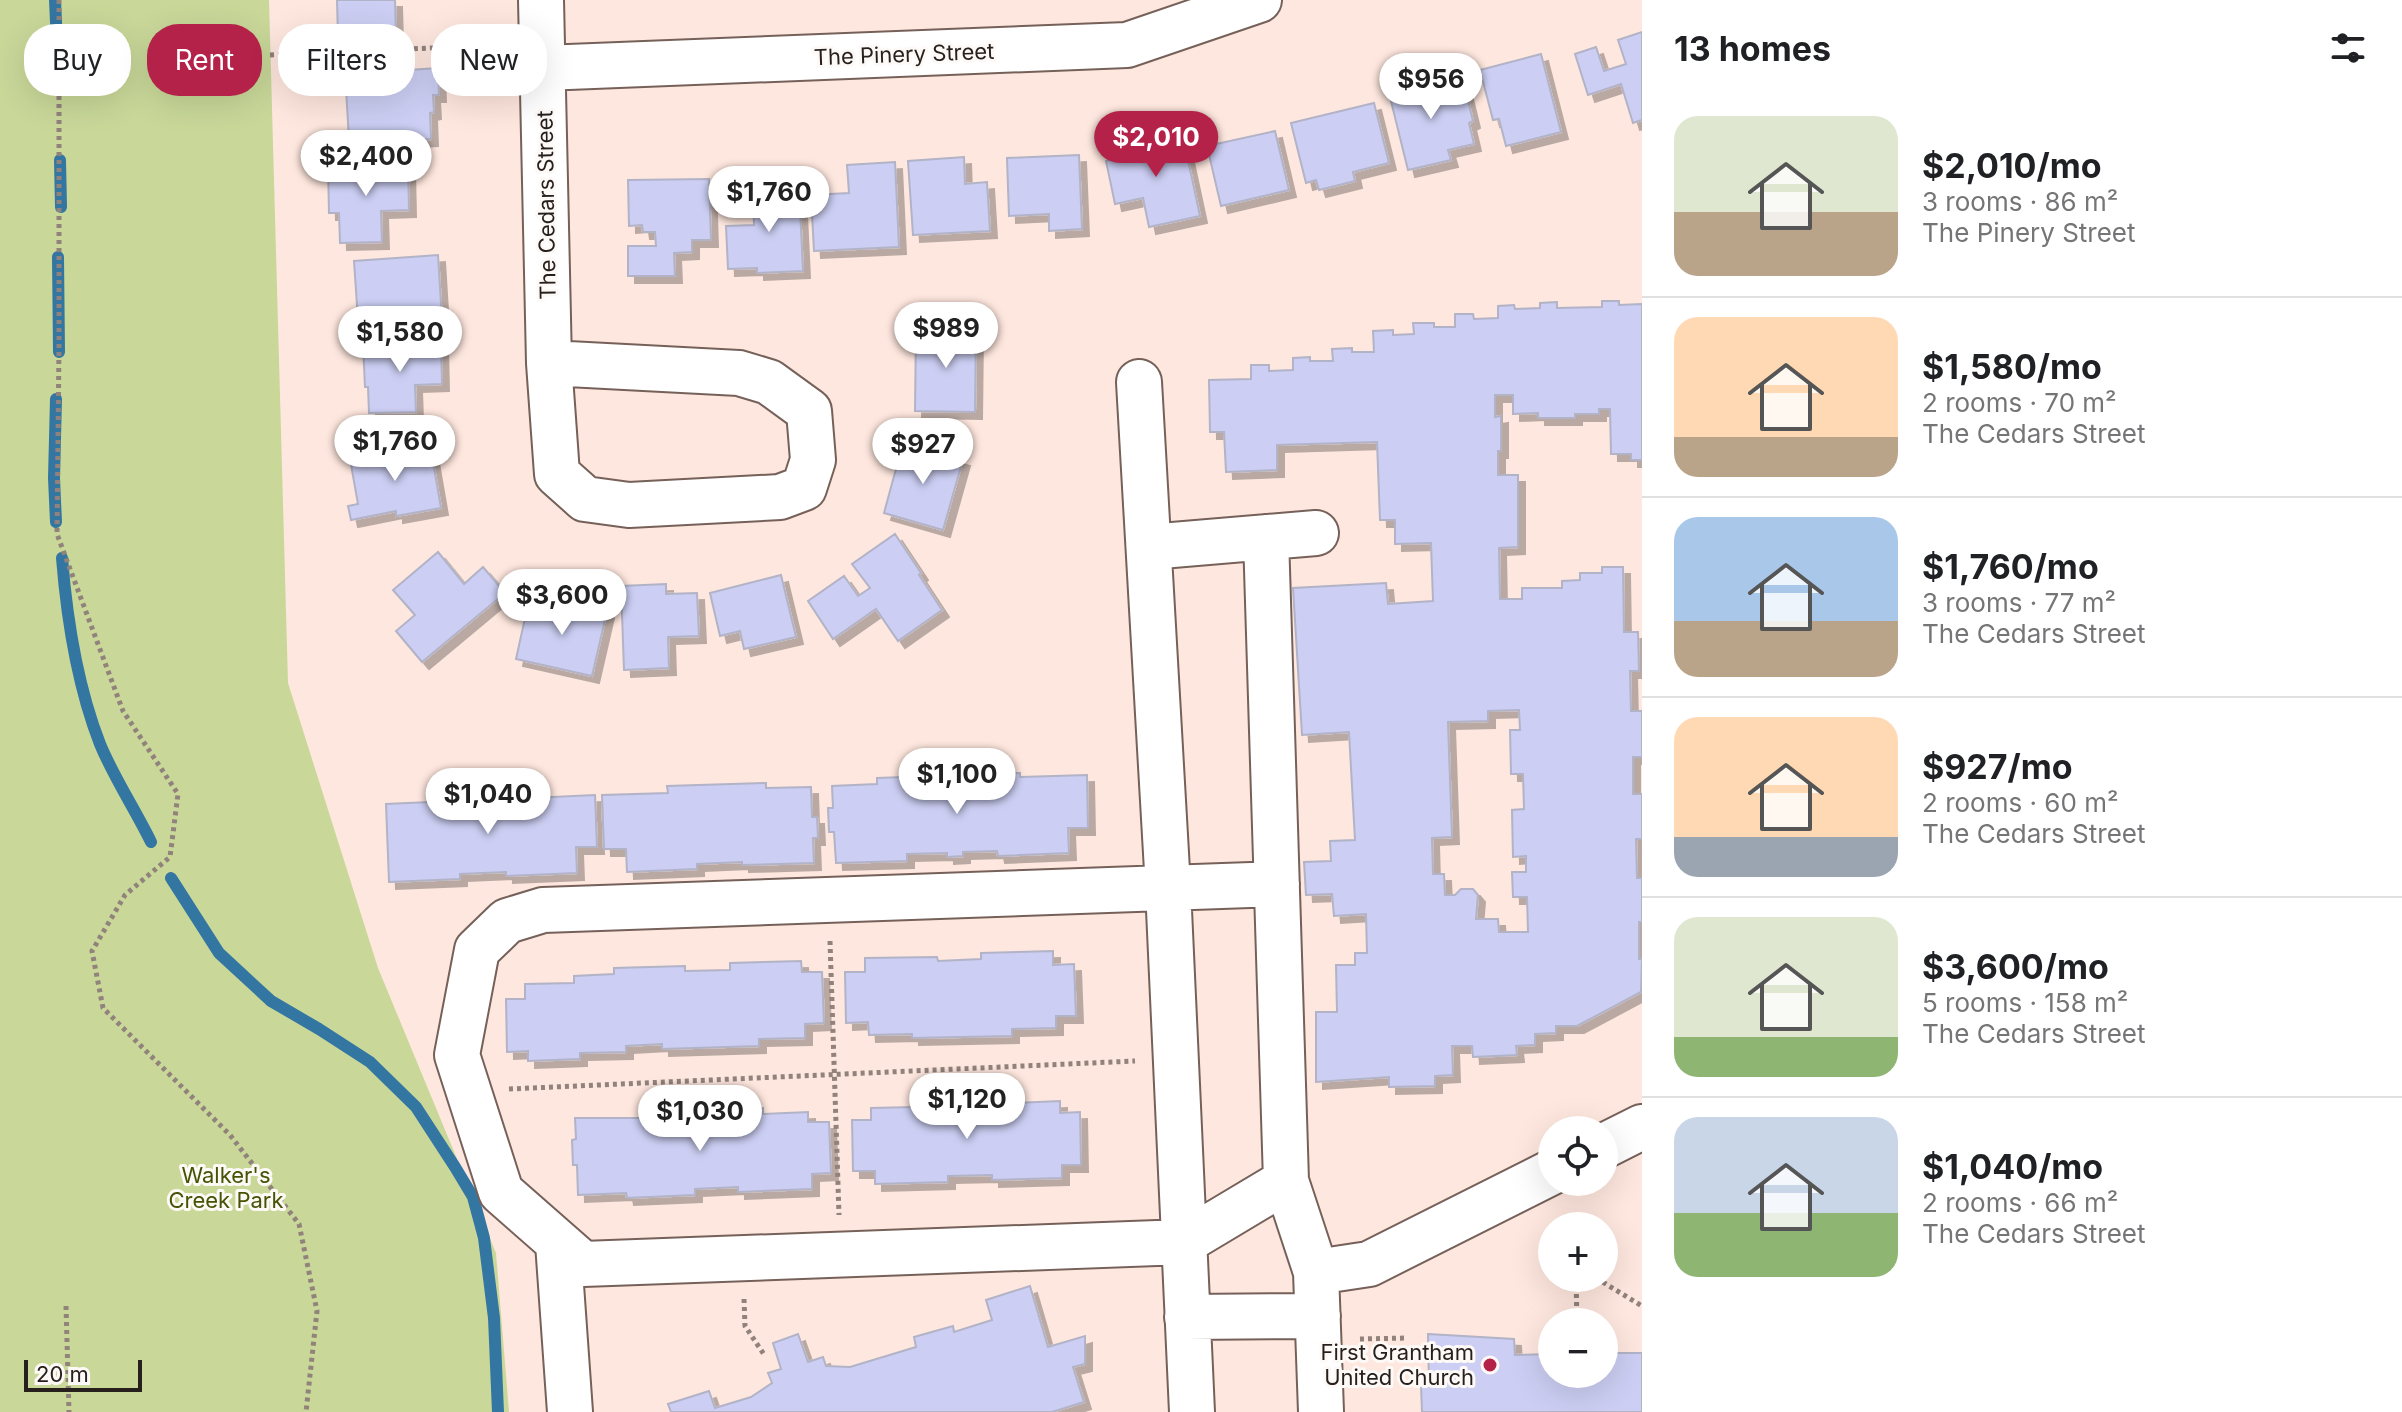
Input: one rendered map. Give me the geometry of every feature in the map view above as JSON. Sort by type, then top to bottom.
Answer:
[{"type":"street","name":"The Cedars Street","points":[[541,0],[542,24]]},
{"type":"street","name":"The Pinery Street","points":[[547,56],[1127,45],[1259,0]]},
{"type":"street","name":"The Cedars Street","points":[[544,96],[549,363],[557,474],[585,499],[629,505],[780,497],[804,488],[813,460],[809,411],[769,382],[739,373],[549,363]]},
{"type":"street","points":[[1139,382],[1168,888],[1192,1412]]},
{"type":"street","points":[[1149,547],[1316,533]]},
{"type":"street","points":[[1266,537],[1286,1181],[1316,1272],[1321,1412]]},
{"type":"street","points":[[1277,884],[543,910],[507,921],[477,950],[457,1055],[501,1192],[583,1264],[1184,1242],[1286,1181]]},
{"type":"street","points":[[1618,1139],[1642,1127]]},
{"type":"street","points":[[1316,1272],[1369,1264],[1538,1179]]},
{"type":"street","points":[[558,1243],[570,1412]]},
{"type":"street","points":[[1187,1317],[1318,1316]]},
{"type":"path","points":[[59,0],[57,534],[123,711],[178,794],[170,857],[125,895],[92,951],[103,1008],[230,1135],[299,1224],[317,1311],[306,1412]]},
{"type":"path","points":[[270,55],[431,56]]},
{"type":"path","points":[[829,900],[841,1255]]},
{"type":"path","points":[[469,1091],[1176,1059]]},
{"type":"path","points":[[742,1258],[745,1326],[765,1356]]},
{"type":"path","points":[[1618,1291],[1642,1306]]},
{"type":"path","points":[[66,1306],[69,1412]]},
{"type":"green space","name":"Walker's Creek Park","points":[[0,0],[269,0],[288,683],[378,968],[496,1253],[509,1412],[0,1412]]},
{"type":"building","points":[[337,0],[395,0],[396,24],[338,24]]},
{"type":"building","points":[[1642,32],[1642,120],[1633,123],[1621,84],[1588,95],[1575,54],[1596,47],[1604,71],[1626,64],[1618,40]]},
{"type":"building","points":[[1541,54],[1561,132],[1506,146],[1499,119],[1493,120],[1480,70]]},
{"type":"building","points":[[431,68],[434,112],[430,113],[431,139],[374,142],[374,154],[350,155],[346,96],[415,96],[415,70]]},
{"type":"building","points":[[1433,78],[1435,87],[1463,80],[1473,121],[1469,123],[1474,144],[1448,150],[1451,160],[1408,170],[1388,89]]},
{"type":"building","points":[[1374,103],[1389,163],[1353,172],[1355,181],[1319,190],[1316,180],[1306,183],[1291,123]]},
{"type":"building","points":[[1275,131],[1289,190],[1221,206],[1207,146]]},
{"type":"building","points":[[1182,132],[1200,216],[1149,227],[1143,198],[1115,204],[1106,161],[1133,155],[1130,143]]},
{"type":"building","points":[[1079,155],[1082,229],[1049,231],[1049,214],[1009,216],[1007,158]]},
{"type":"building","points":[[964,157],[965,184],[987,182],[990,231],[913,235],[908,161]]},
{"type":"building","points":[[895,162],[899,247],[814,251],[811,195],[849,193],[847,165]]},
{"type":"building","points":[[408,164],[409,210],[381,211],[382,242],[340,243],[339,213],[329,213],[328,166]]},
{"type":"building","points":[[709,179],[711,240],[692,240],[692,252],[674,253],[675,276],[628,276],[628,246],[656,246],[655,232],[643,232],[642,225],[629,226],[628,180]]},
{"type":"building","points":[[799,187],[803,271],[757,273],[757,268],[728,269],[726,226],[754,225],[753,189]]},
{"type":"building","points":[[438,255],[442,320],[392,323],[392,317],[358,320],[354,261]]},
{"type":"building","points":[[1602,301],[1619,301],[1619,305],[1642,304],[1642,460],[1631,460],[1631,454],[1611,454],[1610,409],[1599,409],[1599,414],[1575,414],[1575,418],[1538,418],[1538,413],[1513,414],[1513,395],[1495,395],[1495,417],[1501,416],[1498,475],[1518,475],[1518,547],[1499,548],[1500,599],[1522,599],[1522,588],[1562,588],[1562,581],[1580,580],[1580,573],[1602,573],[1602,567],[1623,567],[1624,632],[1638,632],[1639,671],[1630,671],[1631,711],[1642,711],[1642,757],[1633,757],[1633,794],[1642,794],[1642,839],[1636,839],[1637,878],[1642,878],[1642,922],[1639,922],[1641,992],[1577,1026],[1556,1026],[1556,1033],[1535,1034],[1535,1045],[1516,1046],[1517,1055],[1473,1057],[1472,1046],[1452,1046],[1453,1075],[1435,1076],[1435,1086],[1389,1087],[1389,1077],[1316,1082],[1316,1012],[1337,1012],[1336,965],[1355,965],[1355,953],[1367,953],[1366,914],[1334,916],[1332,894],[1306,895],[1304,862],[1331,861],[1330,841],[1355,840],[1349,732],[1302,735],[1293,588],[1386,583],[1388,604],[1433,601],[1431,543],[1395,544],[1395,520],[1380,520],[1377,442],[1277,445],[1277,470],[1226,472],[1224,432],[1210,432],[1209,380],[1251,379],[1251,365],[1269,365],[1269,371],[1293,370],[1293,358],[1333,361],[1332,349],[1352,348],[1352,352],[1374,352],[1373,331],[1393,330],[1393,335],[1414,334],[1413,323],[1455,327],[1455,314],[1473,314],[1474,319],[1498,318],[1498,306],[1540,308],[1540,303],[1557,302],[1557,308],[1602,307]],"holes":[[[1519,710],[1520,730],[1510,730],[1511,774],[1523,774],[1524,809],[1512,810],[1513,857],[1526,856],[1526,872],[1512,872],[1513,897],[1527,897],[1528,932],[1499,932],[1498,919],[1476,919],[1478,895],[1473,889],[1461,889],[1455,895],[1445,895],[1444,874],[1433,874],[1432,838],[1452,837],[1448,722],[1488,721],[1488,711]]]},
{"type":"building","points":[[916,327],[976,328],[975,412],[915,411]]},
{"type":"building","points":[[441,341],[442,384],[415,385],[416,412],[369,413],[363,344]]},
{"type":"building","points":[[903,443],[963,459],[943,530],[884,513]]},
{"type":"building","points":[[430,445],[441,508],[396,516],[396,511],[351,520],[348,506],[358,504],[350,459]]},
{"type":"building","points":[[895,534],[942,610],[898,641],[876,609],[833,639],[808,601],[844,576],[858,596],[870,588],[852,564]]},
{"type":"building","points":[[438,552],[464,584],[483,567],[505,593],[422,662],[396,631],[415,615],[393,590]]},
{"type":"building","points":[[781,575],[796,637],[744,649],[740,631],[720,636],[710,593]]},
{"type":"building","points":[[666,584],[666,594],[697,593],[699,636],[668,637],[669,668],[624,670],[621,586]]},
{"type":"building","points":[[529,600],[578,611],[579,605],[607,611],[592,676],[516,659]]},
{"type":"building","points":[[1020,773],[1020,777],[1087,775],[1088,828],[1068,828],[1069,853],[998,856],[997,851],[963,852],[963,856],[947,857],[947,853],[907,854],[907,861],[836,863],[834,832],[829,832],[828,808],[833,808],[832,786],[877,784],[877,778]]},
{"type":"building","points":[[766,783],[766,788],[811,787],[812,817],[817,817],[818,838],[813,838],[814,863],[697,864],[697,869],[627,872],[626,849],[604,849],[602,795],[668,793],[667,786]]},
{"type":"building","points":[[530,793],[530,798],[595,795],[597,847],[576,847],[577,873],[460,874],[460,879],[389,882],[386,804],[430,802],[430,797]]},
{"type":"building","points":[[1053,951],[1053,965],[1074,964],[1076,1016],[1056,1016],[1056,1028],[1012,1029],[1012,1036],[912,1038],[912,1034],[869,1035],[868,1022],[846,1023],[845,972],[865,972],[865,958],[937,957],[938,961],[981,959],[981,953]]},
{"type":"building","points":[[801,961],[802,972],[822,972],[824,1023],[805,1024],[805,1038],[759,1039],[759,1046],[662,1049],[662,1044],[626,1046],[626,1052],[580,1053],[580,1059],[528,1061],[528,1051],[507,1052],[506,999],[525,999],[525,984],[574,983],[574,976],[614,974],[614,968],[685,966],[685,971],[730,970],[730,963]]},
{"type":"building","points":[[1015,1098],[1015,1103],[1060,1101],[1060,1113],[1080,1112],[1081,1165],[1062,1165],[1062,1178],[992,1180],[992,1175],[948,1176],[948,1182],[875,1184],[875,1171],[853,1171],[852,1120],[871,1120],[871,1108],[915,1107],[915,1101]]},
{"type":"building","points":[[763,1108],[763,1114],[808,1112],[808,1122],[829,1122],[831,1173],[812,1174],[812,1189],[738,1192],[738,1187],[695,1189],[695,1195],[627,1198],[626,1193],[578,1195],[572,1140],[576,1139],[575,1118],[666,1118],[666,1112]]},
{"type":"building","points":[[1030,1286],[1048,1347],[1085,1336],[1085,1364],[1073,1367],[1084,1402],[1052,1412],[671,1412],[668,1404],[709,1391],[715,1408],[751,1397],[772,1383],[768,1373],[781,1369],[773,1343],[798,1334],[808,1362],[823,1357],[826,1366],[850,1367],[916,1347],[914,1337],[953,1326],[954,1332],[992,1320],[986,1300]]},
{"type":"building","name":"First Grantham United Church","points":[[1428,1334],[1514,1339],[1515,1355],[1538,1354],[1538,1388],[1618,1388],[1618,1353],[1642,1353],[1642,1412],[1422,1412],[1421,1385],[1429,1385]]},
{"type":"waterway","points":[[55,0],[56,24]]},
{"type":"waterway","points":[[60,160],[61,207]]},
{"type":"waterway","points":[[58,257],[59,352]]},
{"type":"waterway","points":[[56,399],[56,522]]},
{"type":"waterway","points":[[62,558],[74,652],[92,722],[112,769],[151,842]]},
{"type":"waterway","points":[[171,878],[219,953],[271,1001],[370,1062],[416,1107],[455,1167],[473,1197],[484,1238],[494,1318],[498,1412]]},
{"type":"place","name":"First Grantham United Church","points":[[1490,1365]]}]
